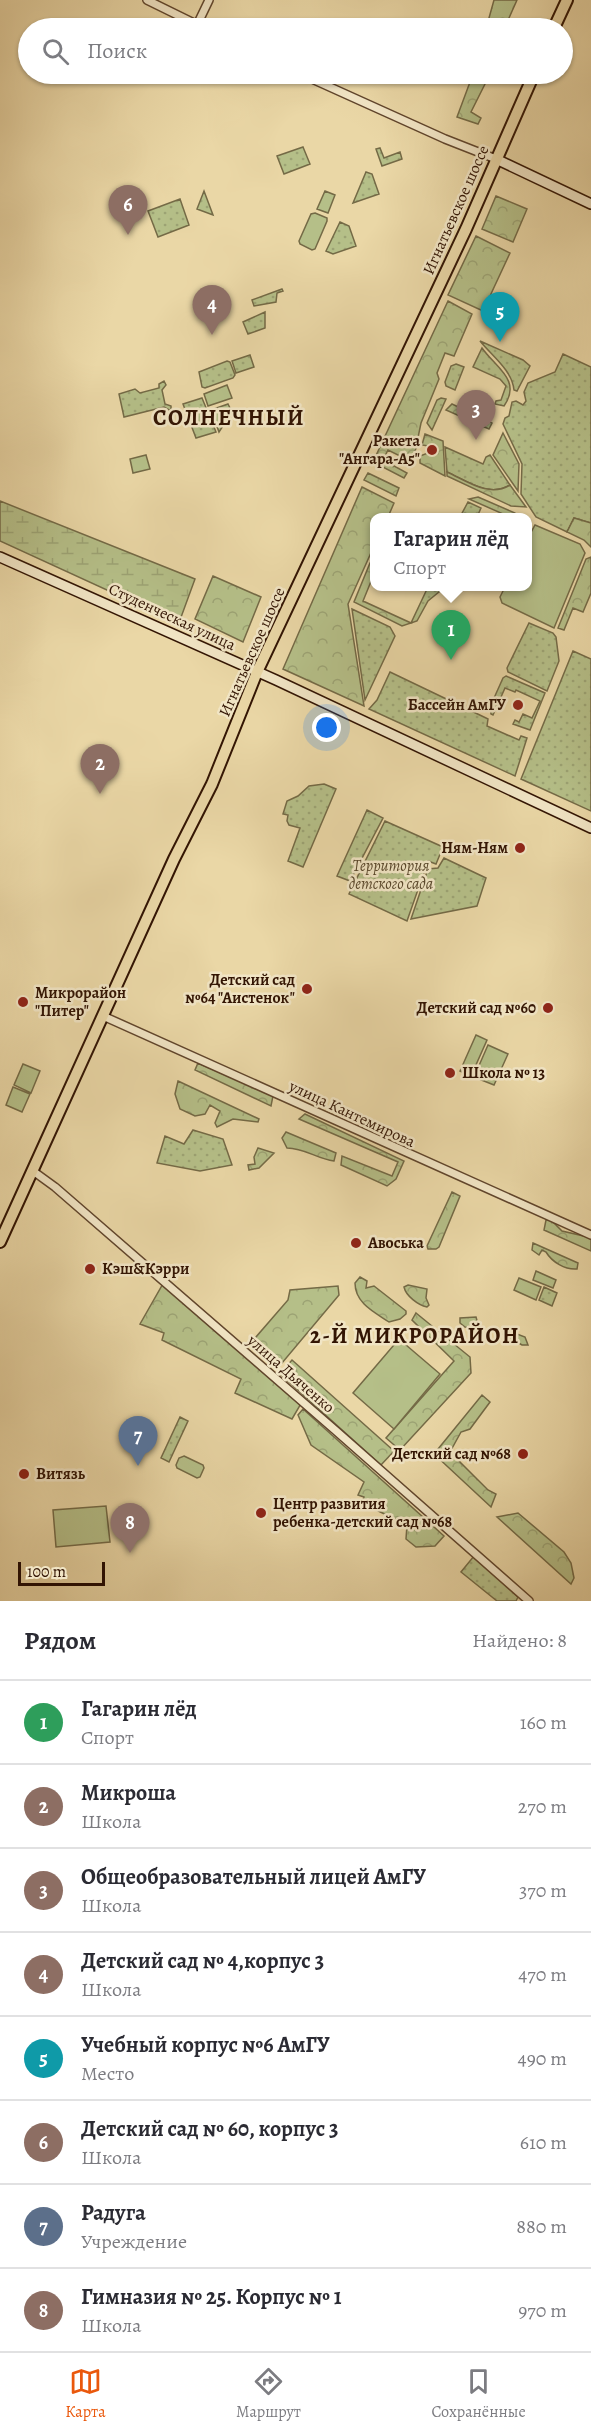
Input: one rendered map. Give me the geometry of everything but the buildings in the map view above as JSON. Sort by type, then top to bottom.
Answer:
[{"type":"main road","points":[[559,18],[567,0]]},
{"type":"main road","name":"Игнатьевское шоссе","points":[[0,1242],[174,858],[212,784],[257,672],[466,229],[530,84]]},
{"type":"main road","points":[[496,159],[591,204]]},
{"type":"main road","name":"Студенческая улица","points":[[0,557],[134,615],[591,828]]},
{"type":"street","points":[[147,0],[182,18]]},
{"type":"street","points":[[203,18],[209,0]]},
{"type":"street","points":[[323,84],[424,130],[496,159]]},
{"type":"street","name":"улица Кантемирова","points":[[103,1016],[591,1235]]},
{"type":"street","name":"улица Дьяченко","points":[[33,1171],[55,1187],[336,1430],[529,1601]]},
{"type":"green space","points":[[494,0],[517,0],[509,18],[489,18]]},
{"type":"green space","points":[[469,84],[485,84],[471,112],[481,118],[478,124],[457,117]]},
{"type":"green space","points":[[303,147],[310,164],[284,174],[277,156]]},
{"type":"green space","points":[[380,148],[384,158],[400,152],[402,159],[382,166],[376,149]]},
{"type":"green space","points":[[366,172],[372,174],[379,194],[353,203]]},
{"type":"green space","points":[[204,191],[213,215],[197,209]]},
{"type":"green space","points":[[325,191],[335,195],[328,213],[317,209]]},
{"type":"green space","points":[[496,196],[527,209],[513,242],[482,229]]},
{"type":"green space","points":[[180,199],[189,225],[158,237],[148,211]]},
{"type":"green space","points":[[315,213],[327,218],[327,221],[315,249],[312,250],[300,244],[299,241],[311,214]]},
{"type":"green space","points":[[340,222],[349,226],[356,246],[333,254],[326,251]]},
{"type":"green space","points":[[476,236],[510,253],[483,311],[448,295]]},
{"type":"green space","points":[[282,289],[283,291],[277,293],[276,302],[254,306],[252,300]]},
{"type":"green space","points":[[448,301],[472,314],[454,356],[445,353],[437,373],[439,379],[421,423],[414,457],[408,460],[388,450],[383,460],[407,473],[404,478],[373,462]]},
{"type":"green space","points":[[265,312],[265,328],[248,334],[243,322]]},
{"type":"green space","points":[[480,341],[523,360],[530,366],[517,391],[514,390],[506,370]]},
{"type":"green space","points":[[482,348],[509,381],[509,397],[504,406],[495,404],[496,401],[501,400],[506,386],[500,379],[473,367]]},
{"type":"green space","points":[[563,354],[591,367],[591,523],[574,518],[567,532],[536,517],[521,494],[522,464],[503,424],[505,418],[509,416],[512,402],[516,401],[523,405],[526,401],[524,392],[528,383],[555,372]]},
{"type":"green space","points":[[250,355],[254,367],[236,373],[232,361]]},
{"type":"green space","points":[[227,361],[230,362],[235,375],[233,378],[202,387],[199,372]]},
{"type":"green space","points":[[456,364],[464,367],[455,390],[446,386],[445,382],[451,366]]},
{"type":"green space","points":[[164,381],[166,385],[162,390],[165,404],[171,406],[171,411],[164,407],[124,417],[119,394],[135,389],[140,393],[159,388],[159,384]]},
{"type":"green space","points":[[227,385],[232,398],[208,406],[204,394]]},
{"type":"green space","points":[[202,398],[216,432],[196,438],[183,404]]},
{"type":"green space","points":[[446,399],[432,430],[427,423],[437,400]]},
{"type":"green space","points":[[228,404],[232,412],[219,432],[211,410]]},
{"type":"green space","points":[[452,404],[492,423],[489,429],[446,410]]},
{"type":"green space","points":[[503,433],[519,464],[518,491],[493,455]]},
{"type":"green space","points":[[425,434],[443,441],[445,476],[420,463],[420,456],[436,450],[434,447],[422,445]]},
{"type":"green space","points":[[445,447],[483,464],[486,457],[490,455],[510,485],[502,489],[486,489],[447,472]]},
{"type":"green space","points":[[146,455],[150,469],[133,473],[130,459]]},
{"type":"green space","points":[[447,472],[486,489],[502,489],[510,485],[526,507],[511,506],[447,476]]},
{"type":"green space","points":[[368,473],[399,488],[396,496],[364,480]]},
{"type":"green space","points":[[362,487],[394,503],[390,513],[370,513],[370,555],[348,604],[364,706],[283,669]]},
{"type":"green space","points":[[478,497],[515,513],[501,513],[469,499]]},
{"type":"green space","points":[[0,501],[195,579],[180,620],[111,585],[109,591],[0,541]]},
{"type":"green space","points":[[468,502],[481,508],[479,513],[462,513]]},
{"type":"green space","points":[[574,518],[591,523],[591,547],[584,540],[567,532]]},
{"type":"green space","points":[[535,525],[580,544],[585,553],[554,628],[502,603],[500,597],[503,591],[532,591],[532,531]]},
{"type":"green space","points":[[591,557],[591,593],[583,612],[573,608],[564,630],[558,628],[586,559]]},
{"type":"green space","points":[[370,563],[370,584],[363,601],[411,623],[402,626],[354,602]]},
{"type":"green space","points":[[213,576],[261,597],[243,642],[195,619]]},
{"type":"green space","points":[[426,591],[440,591],[428,601],[417,621],[411,623]]},
{"type":"green space","points":[[352,609],[390,627],[395,636],[365,700]]},
{"type":"green space","points":[[529,623],[553,633],[556,637],[559,661],[547,691],[508,672],[507,668]]},
{"type":"green space","points":[[573,651],[591,659],[591,811],[521,779]]},
{"type":"green space","points":[[390,672],[488,719],[487,726],[519,740],[521,736],[527,738],[515,776],[369,709],[377,700]]},
{"type":"green space","points":[[506,676],[545,693],[530,730],[513,724],[515,720],[519,722],[523,714],[532,718],[540,701],[516,690],[515,692],[505,688],[493,715],[491,714],[490,707]]},
{"type":"green space","points":[[324,784],[336,789],[303,867],[288,861],[300,828],[289,825],[288,815],[283,814],[287,801],[298,796],[309,786]]},
{"type":"green space","points":[[367,810],[383,818],[350,881],[337,876]]},
{"type":"green space","name":"Территория детского сада","points":[[385,821],[443,847],[436,864],[428,861],[407,921],[349,894]]},
{"type":"green space","points":[[444,858],[486,878],[477,906],[411,919],[428,869],[438,868]]},
{"type":"green space","points":[[476,1035],[487,1040],[471,1076],[460,1071]]},
{"type":"green space","points":[[488,1045],[508,1054],[494,1085],[474,1077]]},
{"type":"green space","points":[[198,1063],[273,1096],[271,1106],[195,1070]]},
{"type":"green space","points":[[23,1064],[40,1071],[31,1093],[14,1085]]},
{"type":"green space","points":[[178,1081],[259,1119],[258,1122],[233,1119],[217,1127],[215,1123],[220,1111],[210,1105],[205,1114],[195,1116],[180,1109],[175,1094]]},
{"type":"green space","points":[[13,1087],[30,1094],[22,1112],[6,1105]]},
{"type":"green space","points":[[305,1114],[404,1161],[396,1179],[387,1186],[341,1165],[342,1156],[392,1176],[398,1162],[299,1119]]},
{"type":"green space","points":[[193,1130],[223,1139],[232,1165],[200,1171],[157,1163],[165,1136],[184,1144]]},
{"type":"green space","points":[[286,1132],[336,1153],[334,1161],[287,1148],[282,1138]]},
{"type":"green space","points":[[258,1148],[274,1153],[259,1168],[249,1170],[248,1165],[255,1164],[254,1157]]},
{"type":"green space","points":[[452,1192],[460,1196],[439,1247],[428,1249],[427,1246]]},
{"type":"green space","points":[[546,1220],[551,1220],[562,1231],[588,1237],[591,1240],[591,1251],[544,1230]]},
{"type":"green space","points":[[533,1243],[578,1263],[577,1269],[559,1265],[542,1250],[539,1255],[532,1250]]},
{"type":"green space","points":[[536,1271],[556,1280],[553,1288],[533,1280]]},
{"type":"green space","points":[[360,1277],[367,1281],[366,1288],[374,1286],[406,1311],[406,1314],[400,1319],[389,1322],[372,1311],[358,1296],[355,1283]]},
{"type":"green space","points":[[519,1278],[541,1287],[536,1300],[514,1290]]},
{"type":"green space","points":[[164,1282],[302,1402],[292,1419],[235,1393],[241,1379],[162,1340],[164,1333],[140,1324]]},
{"type":"green space","points":[[408,1285],[427,1289],[426,1298],[429,1305],[427,1307],[410,1297],[404,1287]]},
{"type":"green space","points":[[338,1286],[339,1295],[277,1369],[249,1345],[288,1300],[290,1290]]},
{"type":"green space","points":[[544,1287],[557,1293],[552,1306],[539,1300]]},
{"type":"green space","points":[[416,1313],[470,1357],[471,1373],[400,1450],[386,1438],[454,1361],[412,1320]]},
{"type":"green space","points":[[476,1317],[479,1328],[465,1327],[460,1323],[460,1318]]},
{"type":"green space","points":[[509,1331],[525,1337],[528,1345],[522,1345],[503,1334]]},
{"type":"green space","points":[[399,1339],[440,1374],[394,1429],[353,1393]]},
{"type":"green space","points":[[292,1360],[394,1451],[381,1465],[280,1374]]},
{"type":"green space","points":[[482,1395],[490,1402],[470,1429],[461,1432],[450,1452],[488,1490],[496,1494],[491,1507],[434,1454]]},
{"type":"green space","points":[[303,1409],[444,1536],[435,1546],[416,1547],[406,1539],[407,1525],[362,1503],[364,1497],[358,1495],[364,1482],[311,1445],[298,1415]]},
{"type":"green space","points":[[180,1417],[188,1421],[169,1462],[161,1458]]},
{"type":"green space","points":[[184,1456],[203,1465],[200,1477],[197,1478],[177,1468],[179,1458]]},
{"type":"green space","points":[[106,1506],[110,1542],[56,1547],[53,1510]]},
{"type":"green space","points":[[518,1513],[564,1552],[571,1563],[574,1578],[571,1584],[497,1517]]},
{"type":"green space","points":[[474,1556],[518,1597],[516,1601],[497,1601],[461,1572]]},
{"type":"place","name":"Детский сад № 60, корпус 3","points":[[128,235]]},
{"type":"place","name":"Детский сад № 4,корпус 3","points":[[212,335]]},
{"type":"place","name":"Учебный корпус №6 АмГУ","points":[[500,342]]},
{"type":"place","name":"Общеобразовательный лицей АмГУ","points":[[476,440]]},
{"type":"place","name":"Ракета \"Ангара-А5\"","points":[[432,450]]},
{"type":"place","name":"Гагарин лёд","points":[[451,660]]},
{"type":"place","name":"Бассейн АмГУ","points":[[518,705]]},
{"type":"place","name":"Микроша","points":[[100,794]]},
{"type":"place","name":"Ням-Ням","points":[[520,848]]},
{"type":"place","name":"Детский сад №64 \"Аистенок\"","points":[[307,989]]},
{"type":"place","name":"Микрорайон \"Питер\"","points":[[23,1002]]},
{"type":"place","name":"Детский сад №60","points":[[548,1008]]},
{"type":"place","name":"Школа № 13","points":[[450,1073]]},
{"type":"place","name":"Авоська","points":[[356,1243]]},
{"type":"place","name":"Кэш&Кэрри","points":[[90,1269]]},
{"type":"place","name":"Детский сад №68","points":[[523,1454]]},
{"type":"place","name":"Радуга","points":[[138,1466]]},
{"type":"place","name":"Витязь","points":[[24,1474]]},
{"type":"place","name":"Центр развития ребенка-детский сад №68","points":[[261,1513]]},
{"type":"place","name":"Гимназия № 25. Корпус № 1","points":[[130,1553]]},
{"type":"district","name":"СОЛНЕЧНЫЙ","points":[[229,418]]},
{"type":"district","name":"2-Й МИКРОРАЙОН","points":[[415,1336]]}]
